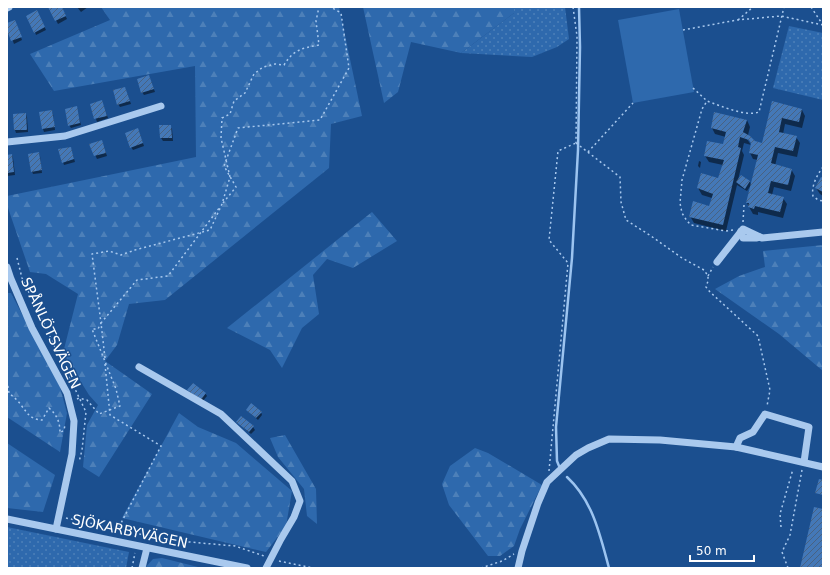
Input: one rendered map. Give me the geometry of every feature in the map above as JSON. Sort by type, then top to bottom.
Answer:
[{"type":"street","points":[[7,142],[65,136],[161,106]]},
{"type":"street","points":[[717,262],[743,230],[762,238],[823,232]]},
{"type":"street","name":"SPÅNLÖTSVÄGEN","points":[[7,267],[9,279],[32,328],[67,393],[74,421],[72,454],[56,529]]},
{"type":"street","points":[[139,367],[221,414],[292,482],[300,501],[294,517],[266,568]]},
{"type":"street","points":[[736,447],[740,438],[753,432],[765,414],[809,427],[804,462]]},
{"type":"street","points":[[518,568],[538,503],[548,482],[560,468],[576,456],[588,448],[609,439],[660,440],[736,447],[823,467]]},
{"type":"street","name":"SJÖKARBYVÄGEN","points":[[7,519],[227,566],[247,568]]},
{"type":"street","points":[[142,568],[147,548]]},
{"type":"path","points":[[226,160],[221,138],[222,118],[230,114],[234,101],[245,93],[254,74],[263,68],[275,64],[284,65],[290,55],[302,48],[318,45],[316,21],[320,7]]},
{"type":"path","points":[[70,405],[79,398],[87,400],[99,414],[120,406],[116,390],[92,329],[98,329],[101,323],[136,280],[168,276],[236,187],[224,166],[238,128],[320,120],[349,68],[341,13],[331,7]]},
{"type":"path","points":[[573,7],[577,36],[576,143]]},
{"type":"path","points":[[737,20],[753,7]]},
{"type":"path","points":[[693,88],[707,101],[726,108],[754,114],[760,112],[784,7]]},
{"type":"path","points":[[811,7],[823,25]]},
{"type":"path","points":[[683,30],[737,20],[781,16],[823,25]]},
{"type":"path","points":[[707,101],[702,109],[682,180],[680,203],[682,214],[691,225],[726,231],[743,230],[742,222],[744,205]]},
{"type":"path","points":[[588,152],[633,103]]},
{"type":"path","points":[[576,143],[620,178],[621,202],[626,220],[682,258],[704,270],[708,276]]},
{"type":"path","points":[[548,482],[568,263],[549,240],[558,151],[576,143]]},
{"type":"path","points":[[823,167],[816,179],[812,191],[813,196],[818,200],[823,201]]},
{"type":"path","points":[[118,529],[161,446],[110,415],[101,323],[92,254],[109,251],[121,255],[210,230],[222,204],[230,177]]},
{"type":"path","points":[[717,262],[708,276],[706,287],[758,336],[770,390],[765,414]]},
{"type":"path","points":[[7,382],[9,393],[21,404],[24,410],[33,419],[42,420],[49,408],[55,413],[60,426],[60,433],[64,430],[66,424]]},
{"type":"path","points":[[781,527],[780,514],[796,460]]},
{"type":"path","points":[[788,568],[782,552],[790,535],[804,462]]},
{"type":"path","points":[[58,517],[166,540],[235,546],[271,559],[313,568]]},
{"type":"path","points":[[481,568],[502,561],[517,552],[522,551]]},
{"type":"path","points":[[132,568],[136,552]]},
{"type":"green space","points":[[101,7],[339,7],[362,116],[331,124],[329,168],[165,300],[129,304],[117,345],[105,361],[152,394],[99,477],[83,467],[87,425],[98,405],[89,395],[63,353],[78,294],[46,274],[30,272],[7,205],[7,196],[196,157],[195,66],[54,91],[30,54],[110,20]]},
{"type":"green space","points":[[363,7],[514,7],[514,13],[461,53],[411,42],[398,92],[384,103]]},
{"type":"green space","points":[[514,7],[565,7],[569,39],[557,47],[532,57],[461,53],[514,13]]},
{"type":"green space","points":[[679,9],[694,92],[633,103],[618,20]]},
{"type":"green space","points":[[789,26],[823,33],[823,100],[773,88]]},
{"type":"green space","points":[[372,212],[397,241],[353,268],[327,259],[313,275],[319,314],[302,328],[282,368],[270,350],[227,328]]},
{"type":"green space","points":[[823,245],[823,371],[779,334],[715,289],[739,276],[765,267],[763,251]]},
{"type":"green space","points":[[7,293],[11,293],[60,387],[67,413],[60,452],[7,417]]},
{"type":"green space","points":[[179,413],[198,427],[236,443],[292,491],[286,526],[266,552],[122,518]]},
{"type":"green space","points":[[285,435],[316,489],[317,524],[307,516],[304,489],[278,457],[270,438]]},
{"type":"green space","points":[[7,443],[55,475],[43,512],[7,508]]},
{"type":"green space","points":[[475,448],[488,453],[542,485],[520,529],[514,546],[500,556],[488,556],[449,505],[442,484],[450,466]]},
{"type":"green space","points":[[7,527],[129,552],[126,568],[7,568]]},
{"type":"green space","points":[[162,558],[202,568],[145,568],[153,559]]},
{"type":"building","points":[[48,7],[62,7],[66,16],[55,21]]},
{"type":"building","points":[[37,10],[45,27],[34,33],[26,16]]},
{"type":"building","points":[[15,20],[22,37],[11,41],[7,30],[7,23]]},
{"type":"building","points":[[149,75],[154,89],[141,93],[137,79]]},
{"type":"building","points":[[125,87],[130,101],[117,105],[113,90]]},
{"type":"building","points":[[102,100],[107,116],[94,119],[90,104]]},
{"type":"building","points":[[772,101],[802,109],[799,122],[782,118],[779,132],[797,136],[793,151],[775,147],[771,163],[792,169],[788,185],[771,181],[768,193],[784,197],[780,212],[755,206],[754,209],[748,207],[749,203],[746,203],[758,155],[749,153],[751,143],[749,140],[740,137],[738,147],[741,148],[723,225],[689,217],[693,201],[709,206],[713,194],[697,188],[701,173],[718,178],[724,160],[704,156],[707,141],[723,144],[726,132],[711,128],[714,112],[747,120],[743,132],[755,141],[762,143]]},
{"type":"building","points":[[77,106],[80,123],[68,126],[65,109]]},
{"type":"building","points":[[52,110],[55,127],[42,129],[39,112]]},
{"type":"building","points":[[26,113],[27,130],[14,130],[13,114]]},
{"type":"building","points":[[159,125],[171,125],[172,138],[160,138]]},
{"type":"building","points":[[138,128],[143,143],[130,148],[125,133]]},
{"type":"building","points":[[102,140],[106,153],[94,156],[89,144]]},
{"type":"building","points":[[71,147],[74,159],[62,163],[58,149]]},
{"type":"building","points":[[39,152],[42,170],[31,172],[28,154]]},
{"type":"building","points":[[12,154],[14,172],[7,173],[7,155]]},
{"type":"building","points":[[741,175],[750,181],[745,189],[736,182]]},
{"type":"building","points":[[821,177],[823,178],[823,192],[815,188]]},
{"type":"building","points":[[193,383],[206,393],[201,400],[187,390]]},
{"type":"building","points":[[251,403],[262,412],[256,418],[246,410]]},
{"type":"building","points":[[241,416],[254,426],[249,432],[236,422]]},
{"type":"building","points":[[819,479],[823,480],[823,495],[815,493]]},
{"type":"building","points":[[814,507],[823,509],[823,568],[800,568]]},
{"type":"waterway","points":[[559,466],[557,461],[556,427],[572,258],[578,150],[580,47],[579,7]]},
{"type":"waterway","points":[[567,477],[576,486],[589,508],[599,531],[609,568]]}]
